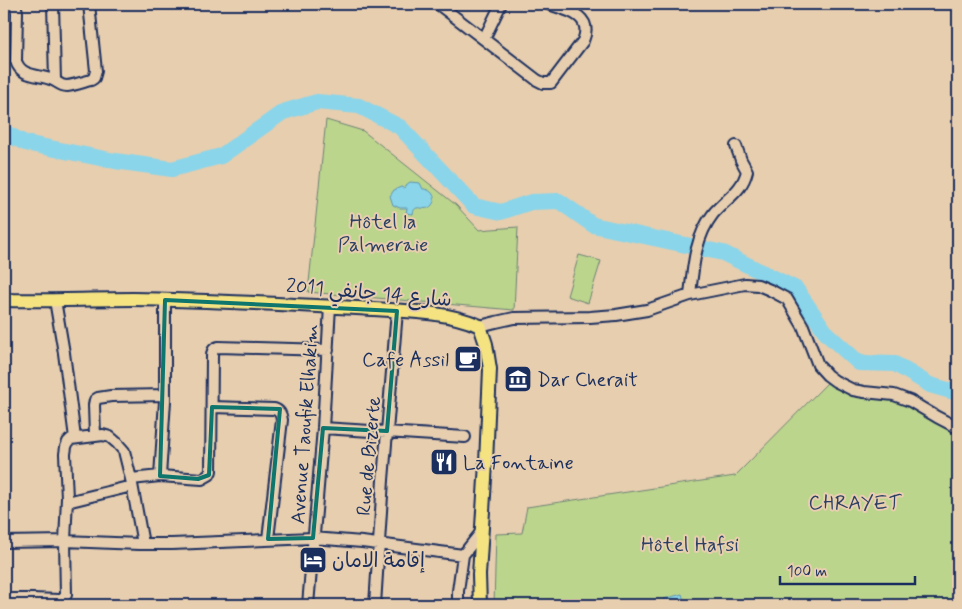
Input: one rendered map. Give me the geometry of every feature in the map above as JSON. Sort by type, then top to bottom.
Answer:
[{"type":"main road","name":"شارع 14 جانفي 2011","points":[[4,300],[165,300],[330,306],[398,310],[458,318],[480,326]]},
{"type":"main road","points":[[480,326],[486,344],[490,369],[479,575],[480,605]]},
{"type":"street","points":[[15,4],[17,12],[16,61],[21,70],[28,74],[55,80],[58,84],[65,86],[94,78],[96,71],[89,4]]},
{"type":"street","points":[[53,4],[55,80]]},
{"type":"street","points":[[438,4],[537,80],[543,83],[551,83],[583,41],[586,27],[576,14],[548,4]]},
{"type":"street","points":[[484,39],[501,4]]},
{"type":"street","points":[[690,295],[693,262],[700,236],[714,214],[734,194],[744,180],[747,171],[740,160],[736,146]]},
{"type":"street","points":[[480,326],[514,318],[582,318],[616,315],[647,310],[690,295],[744,284],[758,285],[787,299],[803,326],[818,365],[835,381],[853,390],[894,395],[910,401],[958,428]]},
{"type":"street","points":[[55,300],[75,438]]},
{"type":"street","points":[[160,476],[165,395],[165,300]]},
{"type":"street","name":"Avenue Taoufik Elhakim","points":[[308,605],[330,306]]},
{"type":"street","name":"Rue de Bizerte","points":[[375,605],[387,431],[398,310]]},
{"type":"street","points":[[67,502],[131,482],[160,476],[198,479],[209,475],[212,463],[212,352],[218,346],[328,350]]},
{"type":"street","points":[[95,436],[94,405],[95,400],[98,398],[165,395]]},
{"type":"street","points":[[212,407],[274,409],[278,410],[281,414],[282,420],[268,539]]},
{"type":"street","points":[[322,428],[465,437]]},
{"type":"street","points":[[9,601],[59,600],[63,599],[66,595],[66,447],[71,439],[95,436],[110,437],[122,448],[131,482],[143,544]]},
{"type":"street","points":[[458,605],[463,555],[482,531]]},
{"type":"street","points":[[4,542],[65,541],[172,544],[313,538],[463,555]]},
{"type":"highlighted area","points":[[165,300],[397,311],[387,431],[323,428],[313,538],[268,539],[280,409],[212,407],[209,475],[198,479],[160,476]]},
{"type":"green space","name":"Hôtel la Palmeraie","points":[[326,120],[363,131],[456,205],[479,230],[518,227],[514,310],[308,292]]},
{"type":"green space","points":[[579,255],[601,261],[588,303],[567,296]]},
{"type":"green space","points":[[835,375],[855,388],[913,401],[958,420],[958,605],[494,605],[496,534],[522,533],[527,507],[735,476]]},
{"type":"water","points":[[410,182],[420,183],[423,189],[431,192],[434,196],[432,205],[426,208],[416,208],[413,214],[406,213],[407,208],[393,205],[390,196],[394,190],[401,187],[404,188]]},
{"type":"water","points":[[682,594],[685,604],[666,605],[664,599]]},
{"type":"waterway","points":[[4,132],[25,143],[115,161],[172,169],[221,156],[283,112],[317,102],[359,106],[400,127],[474,206],[501,212],[531,202],[559,201],[593,225],[723,253],[796,289],[827,334],[859,363],[895,364],[930,385],[958,393]]},
{"type":"place","name":"Cafe Assil","points":[[468,359]]},
{"type":"place","name":"Dar Cherait","points":[[518,379]]},
{"type":"place","name":"La Fontaine","points":[[444,462]]},
{"type":"place","name":"إقامة الامان","points":[[313,560]]},
{"type":"park label","name":"CHRAYET","points":[[855,502]]},
{"type":"park label","name":"Hôtel Hafsi","points":[[690,544]]}]
